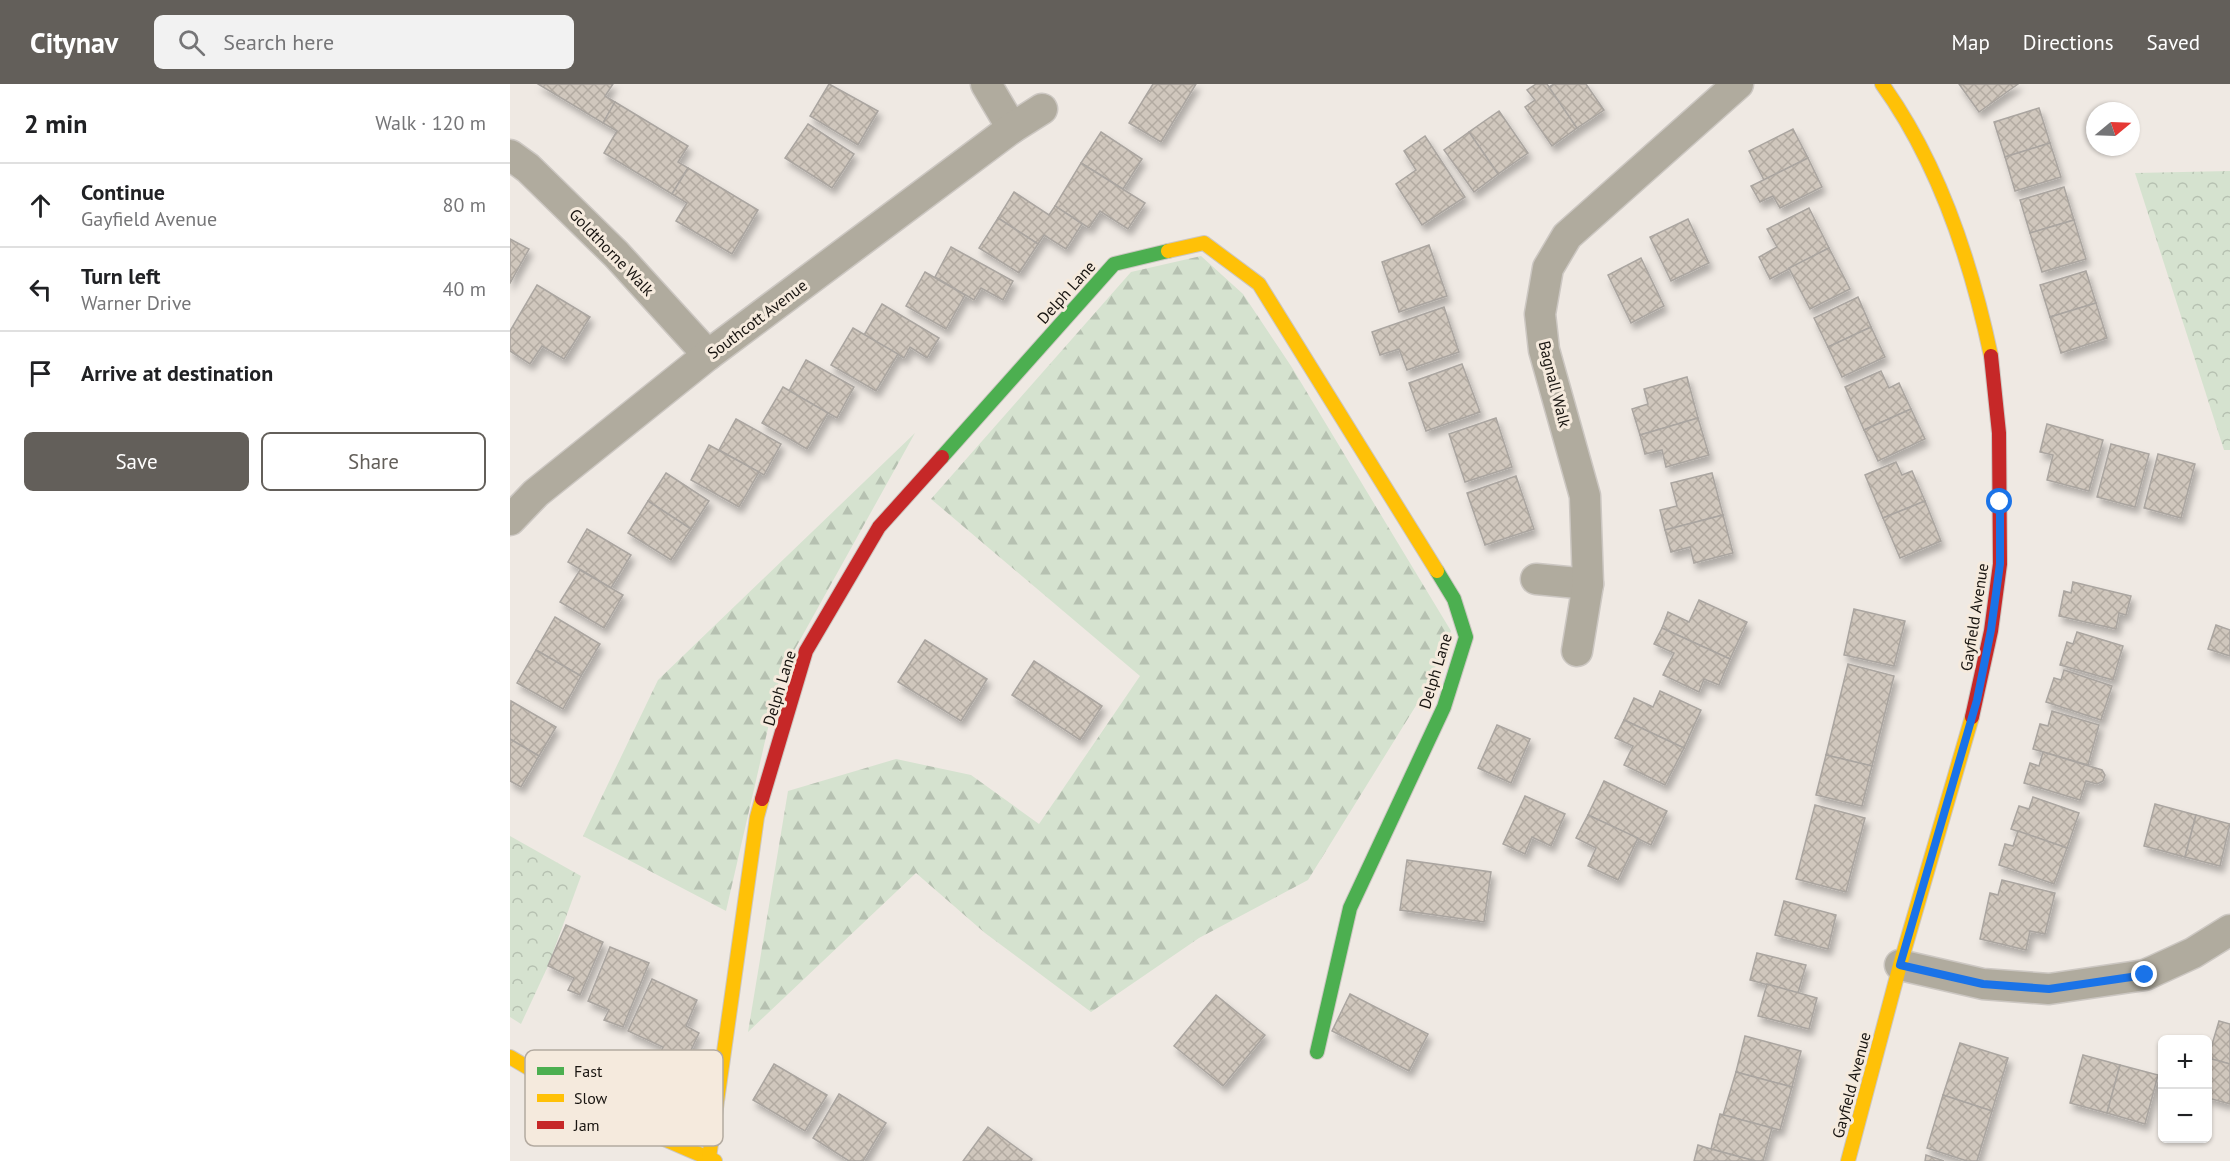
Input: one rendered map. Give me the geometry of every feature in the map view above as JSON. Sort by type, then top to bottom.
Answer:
[{"type":"street","points":[[986,84],[1012,128]]},
{"type":"street","name":"Bagnall Walk","points":[[1577,651],[1588,584],[1585,496],[1544,350],[1540,314],[1548,268],[1567,236],[1738,84]]},
{"type":"street","name":"Gayfield Avenue","points":[[1848,1161],[1900,965],[1977,700],[1991,630],[2000,564],[2000,479],[1993,363],[1982,312],[1941,191],[1900,109],[1882,84]]},
{"type":"street","name":"Southcott Avenue","points":[[510,520],[536,494],[708,355],[1012,128],[1041,109]]},
{"type":"street","name":"Goldthorne Walk","points":[[510,155],[528,168],[616,254],[708,355]]},
{"type":"street","name":"Delph Lane","points":[[723,1076],[757,817],[806,651],[879,527],[1114,264],[1204,243],[1259,284],[1454,598],[1466,637],[1444,707],[1350,908],[1317,1052]]},
{"type":"street","points":[[1536,579],[1588,584]]},
{"type":"street","points":[[1900,965],[1983,984],[2049,989],[2145,975],[2193,953],[2230,930]]},
{"type":"street","points":[[510,1057],[525,1066]]},
{"type":"street","points":[[680,1146],[712,1160]]},
{"type":"green space","points":[[2230,171],[2230,450],[2224,450],[2135,173]]},
{"type":"green space","points":[[1201,256],[1243,294],[1291,366],[1451,631],[1425,691],[1308,880],[1199,938],[1091,1012],[985,933],[916,873],[748,1032],[788,791],[896,759],[971,775],[1039,824],[1140,676],[931,499],[1131,272]]},
{"type":"green space","points":[[915,433],[780,676],[726,911],[583,836],[658,680]]},
{"type":"green space","points":[[510,836],[581,876],[548,966],[521,1024],[510,1017]]},
{"type":"building","points":[[538,84],[613,84],[605,96],[615,102],[603,123]]},
{"type":"building","points":[[829,84],[878,111],[858,145],[810,116]]},
{"type":"building","points":[[1153,84],[1196,84],[1161,142],[1129,123]]},
{"type":"building","points":[[1536,84],[1547,84],[1577,128],[1552,146],[1525,107],[1535,100],[1527,90]]},
{"type":"building","points":[[1554,84],[1586,84],[1604,110],[1577,128],[1549,87]]},
{"type":"building","points":[[1959,84],[2018,84],[1979,112]]},
{"type":"building","points":[[615,102],[688,146],[678,162],[688,168],[672,194],[604,153],[617,131],[603,123]]},
{"type":"building","points":[[2039,108],[2050,143],[2005,157],[1994,122]]},
{"type":"building","points":[[1499,111],[1528,153],[1498,174],[1469,132]]},
{"type":"building","points":[[808,124],[854,154],[832,188],[785,158]]},
{"type":"building","points":[[1793,129],[1808,158],[1764,180],[1749,151]]},
{"type":"building","points":[[1101,132],[1142,159],[1123,189],[1081,163]]},
{"type":"building","points":[[1469,132],[1498,174],[1474,192],[1444,150]]},
{"type":"building","points":[[1425,136],[1465,197],[1422,225],[1396,184],[1416,170],[1404,151]]},
{"type":"building","points":[[2050,143],[2061,177],[2015,191],[2005,157]]},
{"type":"building","points":[[1808,158],[1822,187],[1780,208],[1773,196],[1760,202],[1751,186]]},
{"type":"building","points":[[1081,163],[1145,203],[1128,229],[1100,211],[1089,228],[1055,206]]},
{"type":"building","points":[[688,168],[758,210],[732,254],[676,221],[687,203],[672,194]]},
{"type":"building","points":[[2064,187],[2074,220],[2030,233],[2020,200]]},
{"type":"building","points":[[1014,192],[1049,215],[1055,206],[1082,224],[1066,249],[1044,235],[1038,244],[998,218]]},
{"type":"building","points":[[1809,208],[1829,248],[1770,279],[1759,257],[1777,247],[1767,229]]},
{"type":"building","points":[[998,218],[1038,244],[1019,273],[979,248]]},
{"type":"building","points":[[1688,219],[1709,263],[1671,281],[1650,237]]},
{"type":"building","points":[[2074,220],[2086,259],[2042,272],[2030,233]]},
{"type":"building","points":[[510,239],[529,249],[510,283]]},
{"type":"building","points":[[1429,245],[1447,296],[1399,312],[1382,262]]},
{"type":"building","points":[[951,247],[1013,281],[1003,300],[981,288],[974,300],[935,277]]},
{"type":"building","points":[[1829,248],[1850,289],[1810,309],[1789,268]]},
{"type":"building","points":[[1641,258],[1664,306],[1631,323],[1608,275]]},
{"type":"building","points":[[2086,271],[2096,303],[2050,317],[2040,285]]},
{"type":"building","points":[[925,272],[965,295],[946,329],[906,306]]},
{"type":"building","points":[[537,285],[590,317],[564,359],[542,346],[530,364],[510,351],[510,331]]},
{"type":"building","points":[[1858,297],[1871,327],[1828,347],[1814,318]]},
{"type":"building","points":[[2096,303],[2107,338],[2061,353],[2050,317]]},
{"type":"building","points":[[882,304],[939,338],[927,358],[910,347],[904,358],[864,335]]},
{"type":"building","points":[[1444,307],[1459,352],[1407,370],[1399,349],[1380,355],[1372,332]]},
{"type":"building","points":[[1871,327],[1885,357],[1842,377],[1828,347]]},
{"type":"building","points":[[853,328],[898,354],[876,391],[831,365]]},
{"type":"building","points":[[806,360],[854,387],[837,418],[789,391]]},
{"type":"building","points":[[1462,364],[1480,412],[1426,431],[1409,383]]},
{"type":"building","points":[[1881,371],[1889,388],[1899,383],[1911,409],[1864,430],[1845,387]]},
{"type":"building","points":[[1687,377],[1698,418],[1640,435],[1632,409],[1648,404],[1644,389]]},
{"type":"building","points":[[783,387],[828,413],[807,449],[762,423]]},
{"type":"building","points":[[1911,409],[1925,439],[1878,461],[1864,430]]},
{"type":"building","points":[[1496,418],[1512,467],[1465,482],[1449,434]]},
{"type":"building","points":[[1698,418],[1709,455],[1666,467],[1662,450],[1645,454],[1640,435]]},
{"type":"building","points":[[736,419],[781,444],[764,475],[719,450]]},
{"type":"building","points":[[2047,424],[2103,440],[2089,491],[2047,480],[2053,455],[2040,452]]},
{"type":"building","points":[[2111,444],[2149,454],[2135,507],[2097,497]]},
{"type":"building","points":[[709,445],[759,472],[739,507],[691,480]]},
{"type":"building","points":[[2158,454],[2195,464],[2181,518],[2144,508]]},
{"type":"building","points":[[1896,462],[1902,475],[1912,471],[1925,501],[1883,518],[1865,475]]},
{"type":"building","points":[[666,473],[709,501],[691,529],[648,501]]},
{"type":"building","points":[[1712,473],[1723,515],[1665,530],[1660,510],[1677,506],[1671,483]]},
{"type":"building","points":[[1516,476],[1534,529],[1485,545],[1467,493]]},
{"type":"building","points":[[648,501],[691,529],[671,560],[628,533]]},
{"type":"building","points":[[1925,501],[1941,541],[1900,558],[1883,518]]},
{"type":"building","points":[[1723,515],[1733,553],[1694,563],[1690,547],[1671,552],[1665,530]]},
{"type":"building","points":[[587,529],[631,555],[611,588],[568,562]]},
{"type":"building","points":[[580,570],[623,595],[604,628],[560,602]]},
{"type":"building","points":[[2073,582],[2131,596],[2126,615],[2119,613],[2116,629],[2059,616],[2064,591],[2071,593]]},
{"type":"building","points":[[1699,600],[1747,622],[1730,659],[1662,628],[1668,612],[1689,622]]},
{"type":"building","points":[[1854,609],[1905,621],[1894,666],[1844,655]]},
{"type":"building","points":[[555,617],[600,644],[581,676],[536,650]]},
{"type":"building","points":[[2216,625],[2230,630],[2230,656],[2208,649]]},
{"type":"building","points":[[1662,628],[1730,659],[1719,685],[1704,679],[1699,692],[1663,675],[1674,653],[1654,644]]},
{"type":"building","points":[[2077,632],[2123,646],[2113,680],[2060,665],[2067,642],[2073,644]]},
{"type":"building","points":[[925,640],[987,679],[961,721],[898,682]]},
{"type":"building","points":[[536,650],[581,676],[563,709],[517,683]]},
{"type":"building","points":[[1034,661],[1102,706],[1080,740],[1012,695]]},
{"type":"building","points":[[1848,664],[1894,676],[1872,766],[1826,755]]},
{"type":"building","points":[[2064,670],[2112,686],[2101,720],[2046,702],[2054,678],[2061,680]]},
{"type":"building","points":[[1660,691],[1701,710],[1684,748],[1624,720],[1634,698],[1653,707]]},
{"type":"building","points":[[511,701],[556,727],[539,756],[510,739]]},
{"type":"building","points":[[2052,711],[2099,725],[2088,765],[2033,749],[2040,724],[2048,726]]},
{"type":"building","points":[[1624,720],[1684,748],[1665,785],[1624,765],[1633,746],[1615,738]]},
{"type":"building","points":[[1497,725],[1530,739],[1511,783],[1478,768]]},
{"type":"building","points":[[510,739],[539,756],[521,787],[510,781]]},
{"type":"building","points":[[2043,752],[2102,770],[2105,775],[2103,781],[2097,784],[2086,781],[2080,800],[2024,783],[2030,763],[2039,766]]},
{"type":"building","points":[[1826,755],[1872,766],[1862,806],[1816,795]]},
{"type":"building","points":[[1604,781],[1667,811],[1651,845],[1588,815]]},
{"type":"building","points":[[1525,796],[1565,814],[1551,846],[1532,837],[1525,854],[1503,844]]},
{"type":"building","points":[[2033,797],[2079,813],[2067,848],[2011,829],[2019,806],[2029,809]]},
{"type":"building","points":[[2155,804],[2196,815],[2185,857],[2144,846]]},
{"type":"building","points":[[1815,805],[1865,818],[1846,892],[1796,879]]},
{"type":"building","points":[[1588,815],[1638,838],[1618,880],[1588,866],[1596,848],[1576,838]]},
{"type":"building","points":[[2196,815],[2230,824],[2220,866],[2185,857]]},
{"type":"building","points":[[2018,831],[2067,848],[2054,884],[1999,865],[2005,844],[2013,846]]},
{"type":"building","points":[[1407,860],[1491,872],[1484,922],[1400,910]]},
{"type":"building","points":[[2002,880],[2055,893],[2045,934],[2030,931],[2026,950],[1980,939],[1990,893],[1998,895]]},
{"type":"building","points":[[1784,901],[1836,915],[1828,949],[1775,935]]},
{"type":"building","points":[[566,925],[603,942],[580,995],[568,990],[574,978],[548,966]]},
{"type":"building","points":[[610,947],[649,963],[623,1027],[604,1020],[609,1010],[588,1001]]},
{"type":"building","points":[[1757,953],[1806,965],[1798,993],[1750,980]]},
{"type":"building","points":[[652,979],[697,1000],[686,1026],[699,1033],[691,1050],[662,1050],[663,1047],[628,1031]]},
{"type":"building","points":[[1767,984],[1817,998],[1809,1029],[1758,1016]]},
{"type":"building","points":[[1350,994],[1428,1034],[1409,1071],[1332,1031]]},
{"type":"building","points":[[1216,995],[1265,1035],[1223,1086],[1174,1046]]},
{"type":"building","points":[[2219,1021],[2230,1024],[2230,1064],[2212,1059],[2212,1045]]},
{"type":"building","points":[[1745,1036],[1801,1051],[1792,1087],[1736,1072]]},
{"type":"building","points":[[1960,1043],[2008,1058],[1992,1111],[1943,1095]]},
{"type":"building","points":[[2083,1055],[2120,1065],[2107,1113],[2070,1103]]},
{"type":"building","points":[[2212,1059],[2230,1064],[2230,1104],[2212,1099]]},
{"type":"building","points":[[774,1064],[827,1095],[805,1131],[753,1100]]},
{"type":"building","points":[[2120,1065],[2158,1075],[2145,1124],[2107,1113]]},
{"type":"building","points":[[1736,1072],[1792,1087],[1780,1130],[1723,1115]]},
{"type":"building","points":[[839,1094],[886,1123],[863,1161],[849,1161],[813,1138]]},
{"type":"building","points":[[1943,1095],[1992,1111],[1977,1161],[1967,1161],[1927,1148]]},
{"type":"building","points":[[1720,1114],[1772,1128],[1763,1161],[1711,1149]]},
{"type":"building","points":[[988,1127],[1032,1159],[1031,1161],[963,1161]]},
{"type":"building","points":[[1698,1145],[1711,1149],[1755,1161],[1694,1161]]},
{"type":"building","points":[[1926,1155],[1944,1161],[1925,1161]]},
{"type":"traffic: fast","points":[[942,457],[1114,264],[1168,251]]},
{"type":"traffic: fast","points":[[1317,1052],[1350,908],[1444,707],[1466,637],[1454,599],[1437,571]]},
{"type":"traffic: slow","points":[[1882,84],[1920,146],[1950,214],[1974,285],[1991,356]]},
{"type":"traffic: slow","points":[[1168,251],[1204,243],[1259,284],[1437,571]]},
{"type":"traffic: slow","points":[[1848,1161],[1900,965],[1972,717]]},
{"type":"traffic: slow","points":[[723,1059],[757,817],[762,799]]},
{"type":"traffic: slow","points":[[510,1057],[525,1066]]},
{"type":"traffic: slow","points":[[680,1146],[715,1161]]},
{"type":"traffic: slow","points":[[709,1158],[711,1146]]},
{"type":"traffic: jam","points":[[1972,717],[1991,631],[2000,564],[1999,433],[1991,356]]},
{"type":"traffic: jam","points":[[762,799],[806,651],[879,527],[942,457]]},
{"type":"route","points":[[2000,502],[2000,564],[1991,630],[1977,700],[1900,965],[1983,984],[2049,989],[2145,975]]}]
